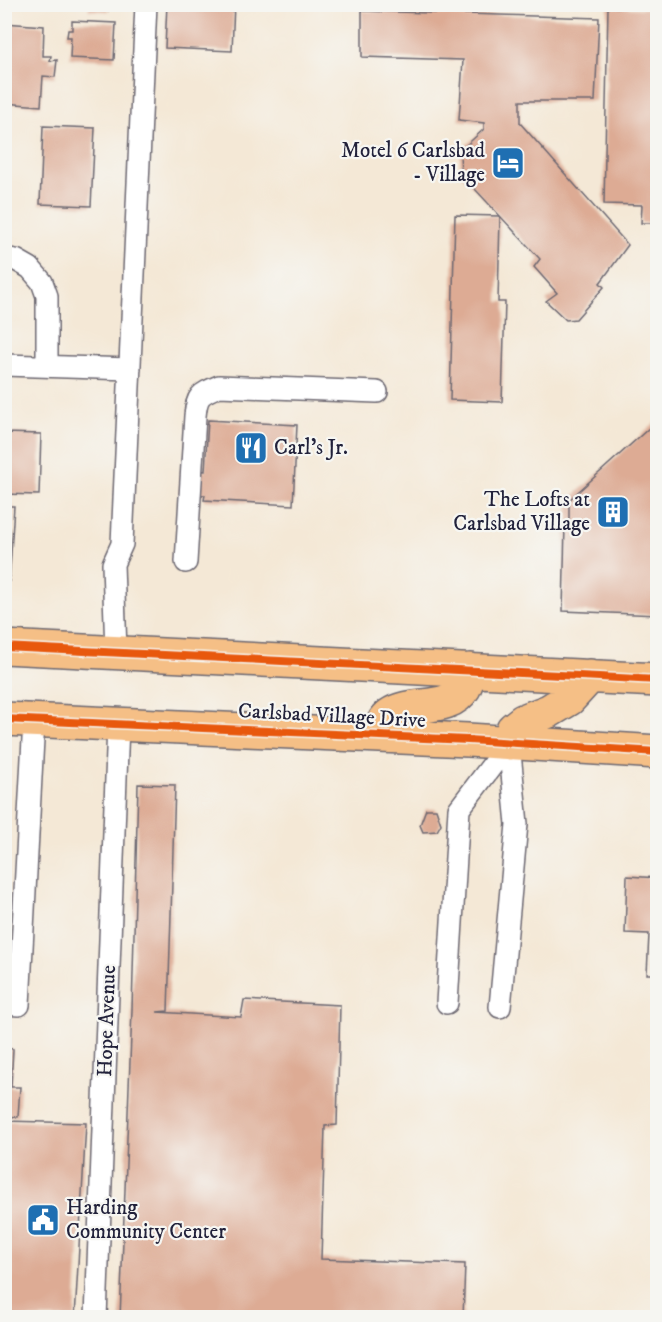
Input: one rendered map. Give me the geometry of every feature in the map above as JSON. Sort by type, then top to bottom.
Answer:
[{"type":"main road","points":[[4,647],[657,680]]},
{"type":"main road","points":[[378,736],[384,722],[391,715],[405,709],[455,698],[464,688],[471,670]]},
{"type":"main road","points":[[509,742],[513,729],[523,721],[549,711],[569,699],[590,676]]},
{"type":"main road","name":"Carlsbad Village Drive","points":[[19,720],[509,742],[657,752]]},
{"type":"lane","points":[[116,652],[113,564],[122,544],[146,4]]},
{"type":"lane","points":[[4,258],[16,260],[30,268],[45,289],[47,296],[47,366]]},
{"type":"lane","points":[[4,365],[130,369]]},
{"type":"lane","points":[[186,562],[195,410],[196,403],[203,393],[219,386],[377,392]]},
{"type":"lane","points":[[4,1004],[19,1005],[19,720]]},
{"type":"lane","name":"Hope Avenue","points":[[96,1317],[118,724]]},
{"type":"lane","points":[[447,1003],[459,809],[509,742]]},
{"type":"lane","points":[[500,1007],[517,824],[509,742]]},
{"type":"building","points":[[89,4],[108,4],[108,11],[89,10]]},
{"type":"building","points":[[167,4],[234,4],[232,51],[165,48]]},
{"type":"building","points":[[608,7],[658,9],[658,223],[641,223],[642,205],[604,204]]},
{"type":"building","name":"Motel 6 Carlsbad - Village","points":[[362,11],[599,18],[595,101],[520,101],[520,123],[628,245],[600,283],[604,287],[576,319],[566,320],[546,301],[557,293],[534,267],[540,259],[461,174],[460,151],[484,129],[484,123],[459,120],[463,60],[362,57]]},
{"type":"building","points":[[72,21],[116,23],[114,60],[70,58],[71,37],[67,37],[68,30],[72,30]]},
{"type":"building","points":[[4,23],[44,26],[43,56],[51,56],[50,61],[57,60],[55,77],[43,76],[41,106],[4,103]]},
{"type":"building","points":[[43,126],[95,128],[91,206],[40,204]]},
{"type":"building","points":[[455,215],[500,216],[498,302],[505,302],[502,402],[450,400]]},
{"type":"building","name":"Carl's Jr.","points":[[208,420],[297,425],[293,505],[204,500],[205,495],[180,494],[181,470],[205,471]]},
{"type":"building","name":"The Lofts at Carlsbad Village","points":[[658,420],[658,615],[563,611],[565,524],[569,524],[569,500]]},
{"type":"building","points":[[4,433],[41,434],[39,495],[4,494]]},
{"type":"building","points":[[4,506],[14,506],[8,601],[4,601]]},
{"type":"building","points":[[138,784],[175,785],[168,1011],[157,1012],[241,1017],[244,1000],[340,1005],[337,1125],[325,1126],[321,1259],[465,1264],[463,1318],[120,1318]]},
{"type":"building","points":[[426,809],[436,809],[441,824],[437,831],[423,832],[420,825]]},
{"type":"building","points":[[627,876],[658,878],[658,974],[647,974],[649,934],[625,933]]},
{"type":"building","points":[[4,1048],[13,1049],[11,1087],[20,1087],[18,1117],[4,1116]]},
{"type":"building","name":"Harding Community Center","points":[[4,1121],[86,1123],[75,1318],[4,1318]]},
{"type":"cycle path","points":[[4,647],[658,680]]},
{"type":"cycle path","points":[[4,719],[468,740],[658,752]]},
{"type":"place","name":"Motel 6 Carlsbad - Village","points":[[508,163]]},
{"type":"place","name":"Carl's Jr.","points":[[251,448]]},
{"type":"place","name":"The Lofts at Carlsbad Village","points":[[613,512]]},
{"type":"place","name":"Harding Community Center","points":[[43,1220]]}]
